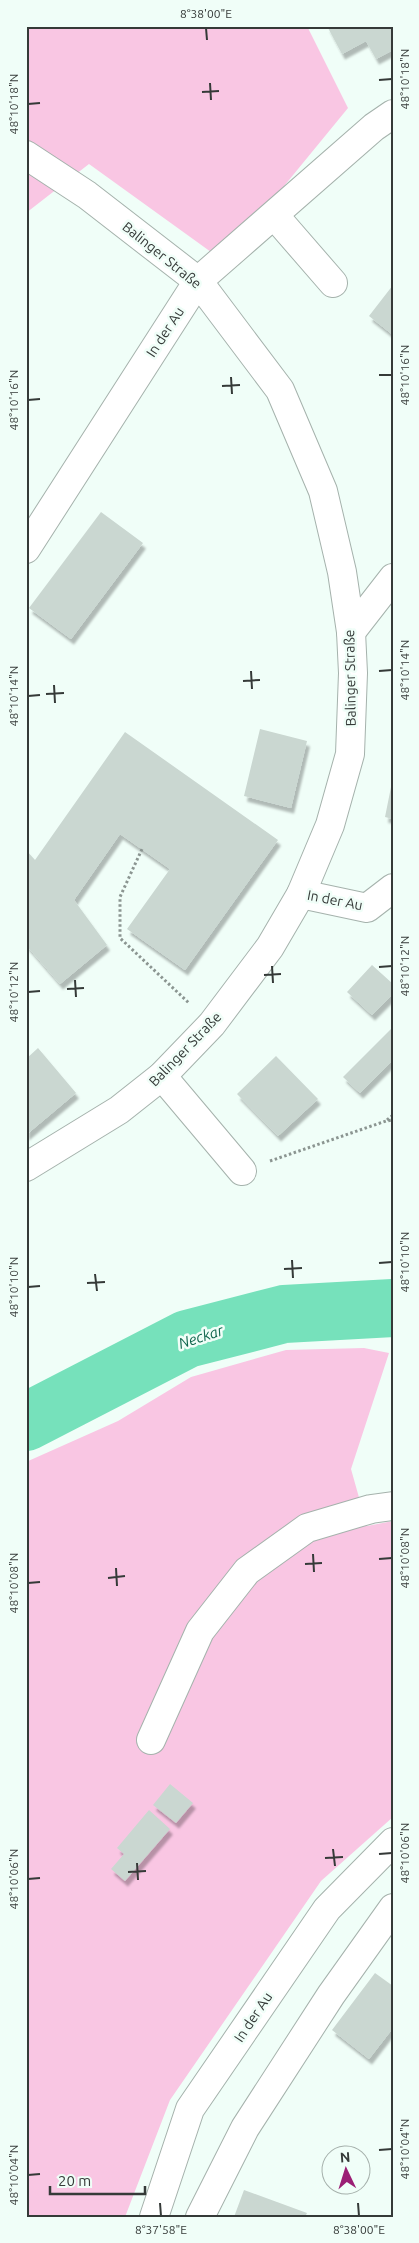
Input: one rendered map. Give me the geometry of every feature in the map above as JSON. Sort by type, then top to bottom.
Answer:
[{"type":"main road","name":"In der Au","points":[[26,549],[198,281],[374,127],[393,114]]},
{"type":"main road","name":"Balinger Straße","points":[[26,155],[87,195],[198,281],[280,390],[323,491],[342,572],[351,632],[353,673],[350,754],[330,825],[301,894],[270,948],[212,1024],[162,1076],[119,1110],[26,1167]]},
{"type":"main road","points":[[274,215],[333,283]]},
{"type":"main road","points":[[351,632],[393,578]]},
{"type":"main road","name":"In der Au","points":[[301,894],[367,908],[393,888]]},
{"type":"main road","points":[[162,1076],[242,1171]]},
{"type":"main road","points":[[151,1740],[200,1631],[247,1572],[307,1528],[371,1509],[393,1506]]},
{"type":"main road","name":"In der Au","points":[[154,2217],[190,2109],[327,1909],[393,1842]]},
{"type":"main road","points":[[200,2217],[245,2128],[331,1995],[393,1908]]},
{"type":"path","points":[[142,849],[120,897],[120,938],[212,1024]]},
{"type":"path","points":[[386,1121],[393,1115]]},
{"type":"path","points":[[242,1171],[393,1120]]},
{"type":"shaded area","points":[[26,26],[307,26],[348,108],[253,224],[211,252],[89,164],[26,213]]},
{"type":"shaded area","points":[[364,1348],[389,1353],[351,1469],[367,1526],[393,1521],[393,1817],[321,1881],[170,2100],[125,2217],[26,2217],[26,1462],[118,1421],[191,1377],[286,1350]]},
{"type":"building","points":[[327,26],[393,26],[393,50],[376,59],[366,41],[342,54]]},
{"type":"building","points":[[393,285],[393,335],[369,316]]},
{"type":"building","points":[[101,512],[143,543],[71,639],[29,608]]},
{"type":"building","points":[[260,729],[307,741],[291,808],[244,796]]},
{"type":"building","points":[[125,732],[278,840],[185,970],[127,929],[170,869],[120,834],[74,900],[107,945],[60,984],[26,945],[26,850],[35,860]]},
{"type":"building","points":[[393,782],[393,819],[385,817]]},
{"type":"building","points":[[372,965],[393,984],[393,994],[372,1015],[347,992]]},
{"type":"building","points":[[393,1027],[393,1060],[360,1093],[343,1077]]},
{"type":"building","points":[[38,1048],[76,1093],[26,1135],[26,1059]]},
{"type":"building","points":[[276,1056],[318,1099],[278,1136],[237,1094]]},
{"type":"building","points":[[170,1784],[193,1803],[176,1823],[153,1805]]},
{"type":"building","points":[[149,1810],[170,1829],[125,1881],[111,1869],[124,1854],[117,1848]]},
{"type":"building","points":[[375,1973],[393,1986],[393,2028],[369,2059],[332,2030]]},
{"type":"building","points":[[244,2190],[307,2213],[305,2217],[234,2217]]},
{"type":"waterway","name":"Neckar","points":[[26,1422],[187,1339],[284,1314],[393,1308]]}]
